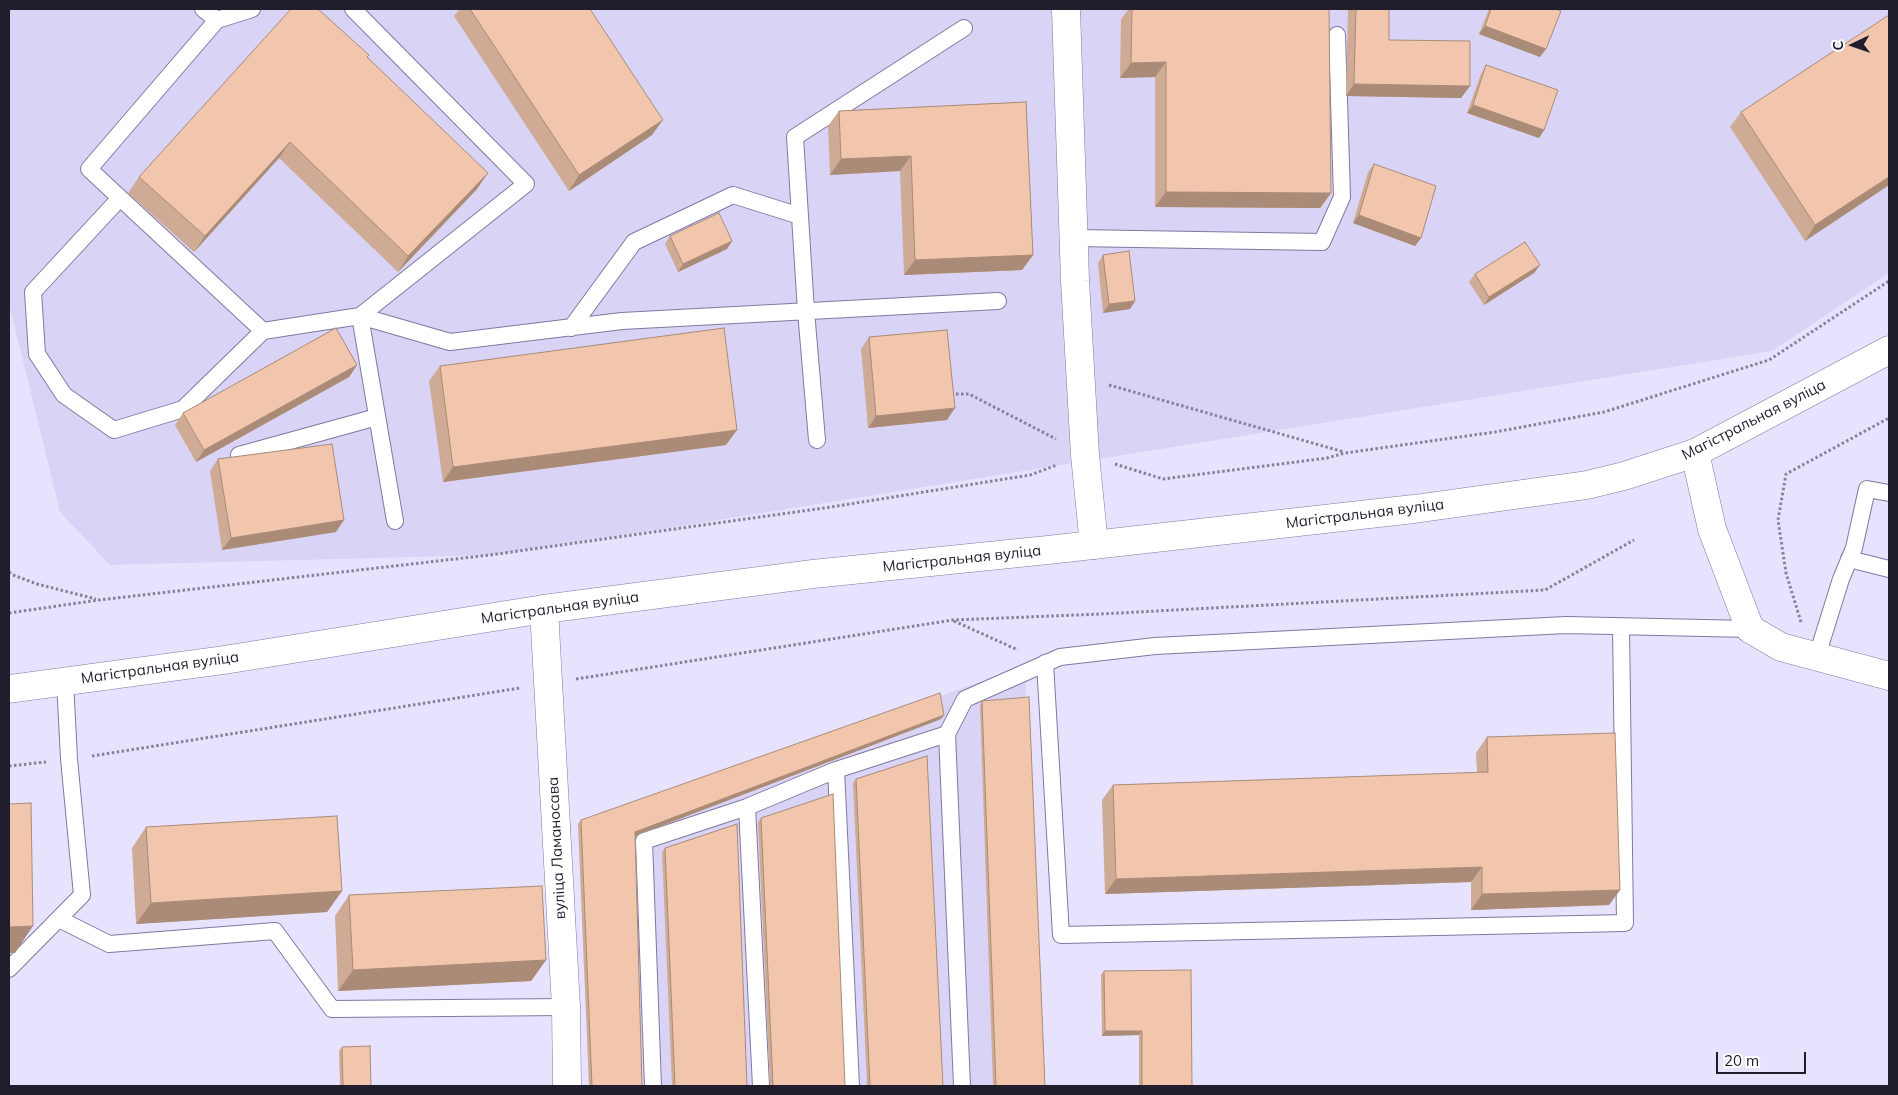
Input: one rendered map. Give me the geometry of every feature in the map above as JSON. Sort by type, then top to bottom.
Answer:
[{"type":"main road","points":[[1066,9],[1074,238],[1085,455],[1094,545]]},
{"type":"main road","name":"Магістральная вуліца","points":[[9,689],[224,660],[544,609],[813,574],[1414,509],[1587,485],[1624,476],[1695,453],[1889,350]]},
{"type":"main road","points":[[1695,453],[1712,529],[1750,630],[1781,647],[1889,676]]},
{"type":"main road","name":"вуліца Ламаносава","points":[[544,609],[566,1007],[567,1086]]},
{"type":"lane","points":[[203,9],[217,20]]},
{"type":"lane","points":[[252,9],[217,20],[88,170],[263,331]]},
{"type":"lane","points":[[353,9],[526,184],[360,316]]},
{"type":"lane","points":[[817,440],[806,312],[795,137],[964,28]]},
{"type":"lane","points":[[1074,238],[1322,242],[1342,197],[1337,36]]},
{"type":"lane","points":[[571,328],[634,242],[733,195],[800,216]]},
{"type":"lane","points":[[120,198],[33,292],[37,354],[64,395],[114,430],[183,409],[263,331],[360,316],[450,342],[622,321],[998,301]]},
{"type":"lane","points":[[360,316],[395,521]]},
{"type":"lane","points":[[239,455],[377,418]]},
{"type":"lane","points":[[1817,656],[1841,579],[1854,548],[1867,488],[1889,494]]},
{"type":"lane","points":[[1849,559],[1889,569]]},
{"type":"lane","points":[[962,1086],[947,734],[965,699],[1060,656],[1155,646],[1566,625],[1750,630]]},
{"type":"lane","points":[[1046,663],[1061,935],[1625,923],[1621,626]]},
{"type":"lane","points":[[9,969],[82,895],[69,759],[65,681]]},
{"type":"lane","points":[[653,1086],[644,841],[747,807],[836,770],[947,734]]},
{"type":"lane","points":[[836,770],[851,1086]]},
{"type":"lane","points":[[747,807],[761,1086]]},
{"type":"lane","points":[[59,919],[109,944],[275,931],[332,1009],[566,1007]]},
{"type":"path","points":[[944,394],[969,394],[1085,455],[1163,479],[1327,458],[1345,453],[1495,432],[1604,412],[1769,360],[1889,281]]},
{"type":"path","points":[[1104,384],[1345,453]]},
{"type":"path","points":[[1778,520],[1786,474],[1889,418]]},
{"type":"path","points":[[9,614],[99,600],[490,555],[831,507],[1030,475],[1085,455]]},
{"type":"path","points":[[9,766],[69,759],[953,620],[1110,614],[1545,590],[1634,540]]},
{"type":"path","points":[[9,572],[37,584],[99,600]]},
{"type":"path","points":[[953,620],[1046,663]]},
{"type":"shaded area","points":[[9,9],[1889,9],[1889,273],[1772,351],[490,555],[110,565],[60,512],[9,304]]},
{"type":"shaded area","points":[[1025,666],[1042,1086],[589,1086],[578,824]]},
{"type":"building","points":[[291,9],[318,9],[369,55],[367,57],[488,173],[408,256],[290,142],[205,236],[139,177]]},
{"type":"building","points":[[470,9],[590,9],[663,120],[579,175]]},
{"type":"building","points":[[1132,9],[1329,9],[1331,193],[1166,192],[1166,62],[1131,63]]},
{"type":"building","points":[[1356,9],[1389,9],[1389,40],[1470,41],[1470,86],[1354,84]]},
{"type":"building","points":[[1491,9],[1556,9],[1561,11],[1546,49],[1485,26]]},
{"type":"building","points":[[1889,15],[1889,177],[1815,225],[1741,112]]},
{"type":"building","points":[[1486,65],[1558,90],[1544,130],[1473,105]]},
{"type":"building","points":[[1026,102],[1033,255],[915,260],[911,156],[841,159],[839,111]]},
{"type":"building","points":[[1374,164],[1436,186],[1421,238],[1359,215]]},
{"type":"building","points":[[719,213],[732,241],[683,264],[670,236]]},
{"type":"building","points":[[1525,242],[1540,265],[1489,297],[1475,274]]},
{"type":"building","points":[[1129,251],[1135,301],[1109,304],[1103,255]]},
{"type":"building","points":[[336,328],[357,365],[204,450],[183,413]]},
{"type":"building","points":[[724,328],[737,430],[453,467],[440,366]]},
{"type":"building","points":[[947,330],[955,408],[876,416],[869,337]]},
{"type":"building","points":[[332,444],[344,520],[231,538],[218,459]]},
{"type":"building","points":[[940,693],[944,715],[635,832],[642,1086],[592,1086],[581,820]]},
{"type":"building","points":[[1029,697],[1045,1086],[996,1086],[982,701]]},
{"type":"building","points":[[1615,733],[1620,890],[1482,894],[1482,867],[1116,879],[1113,785],[1488,772],[1487,737]]},
{"type":"building","points":[[927,756],[943,1086],[870,1086],[856,779]]},
{"type":"building","points":[[833,794],[845,1086],[773,1086],[761,818]]},
{"type":"building","points":[[31,803],[33,926],[9,927],[9,804]]},
{"type":"building","points":[[337,816],[342,891],[151,903],[146,827]]},
{"type":"building","points":[[737,824],[747,1086],[675,1086],[665,848]]},
{"type":"building","points":[[542,886],[546,960],[353,970],[349,895]]},
{"type":"building","points":[[1191,970],[1192,1086],[1142,1086],[1142,1031],[1105,1031],[1104,971]]},
{"type":"building","points":[[370,1046],[371,1086],[343,1086],[342,1047]]}]
